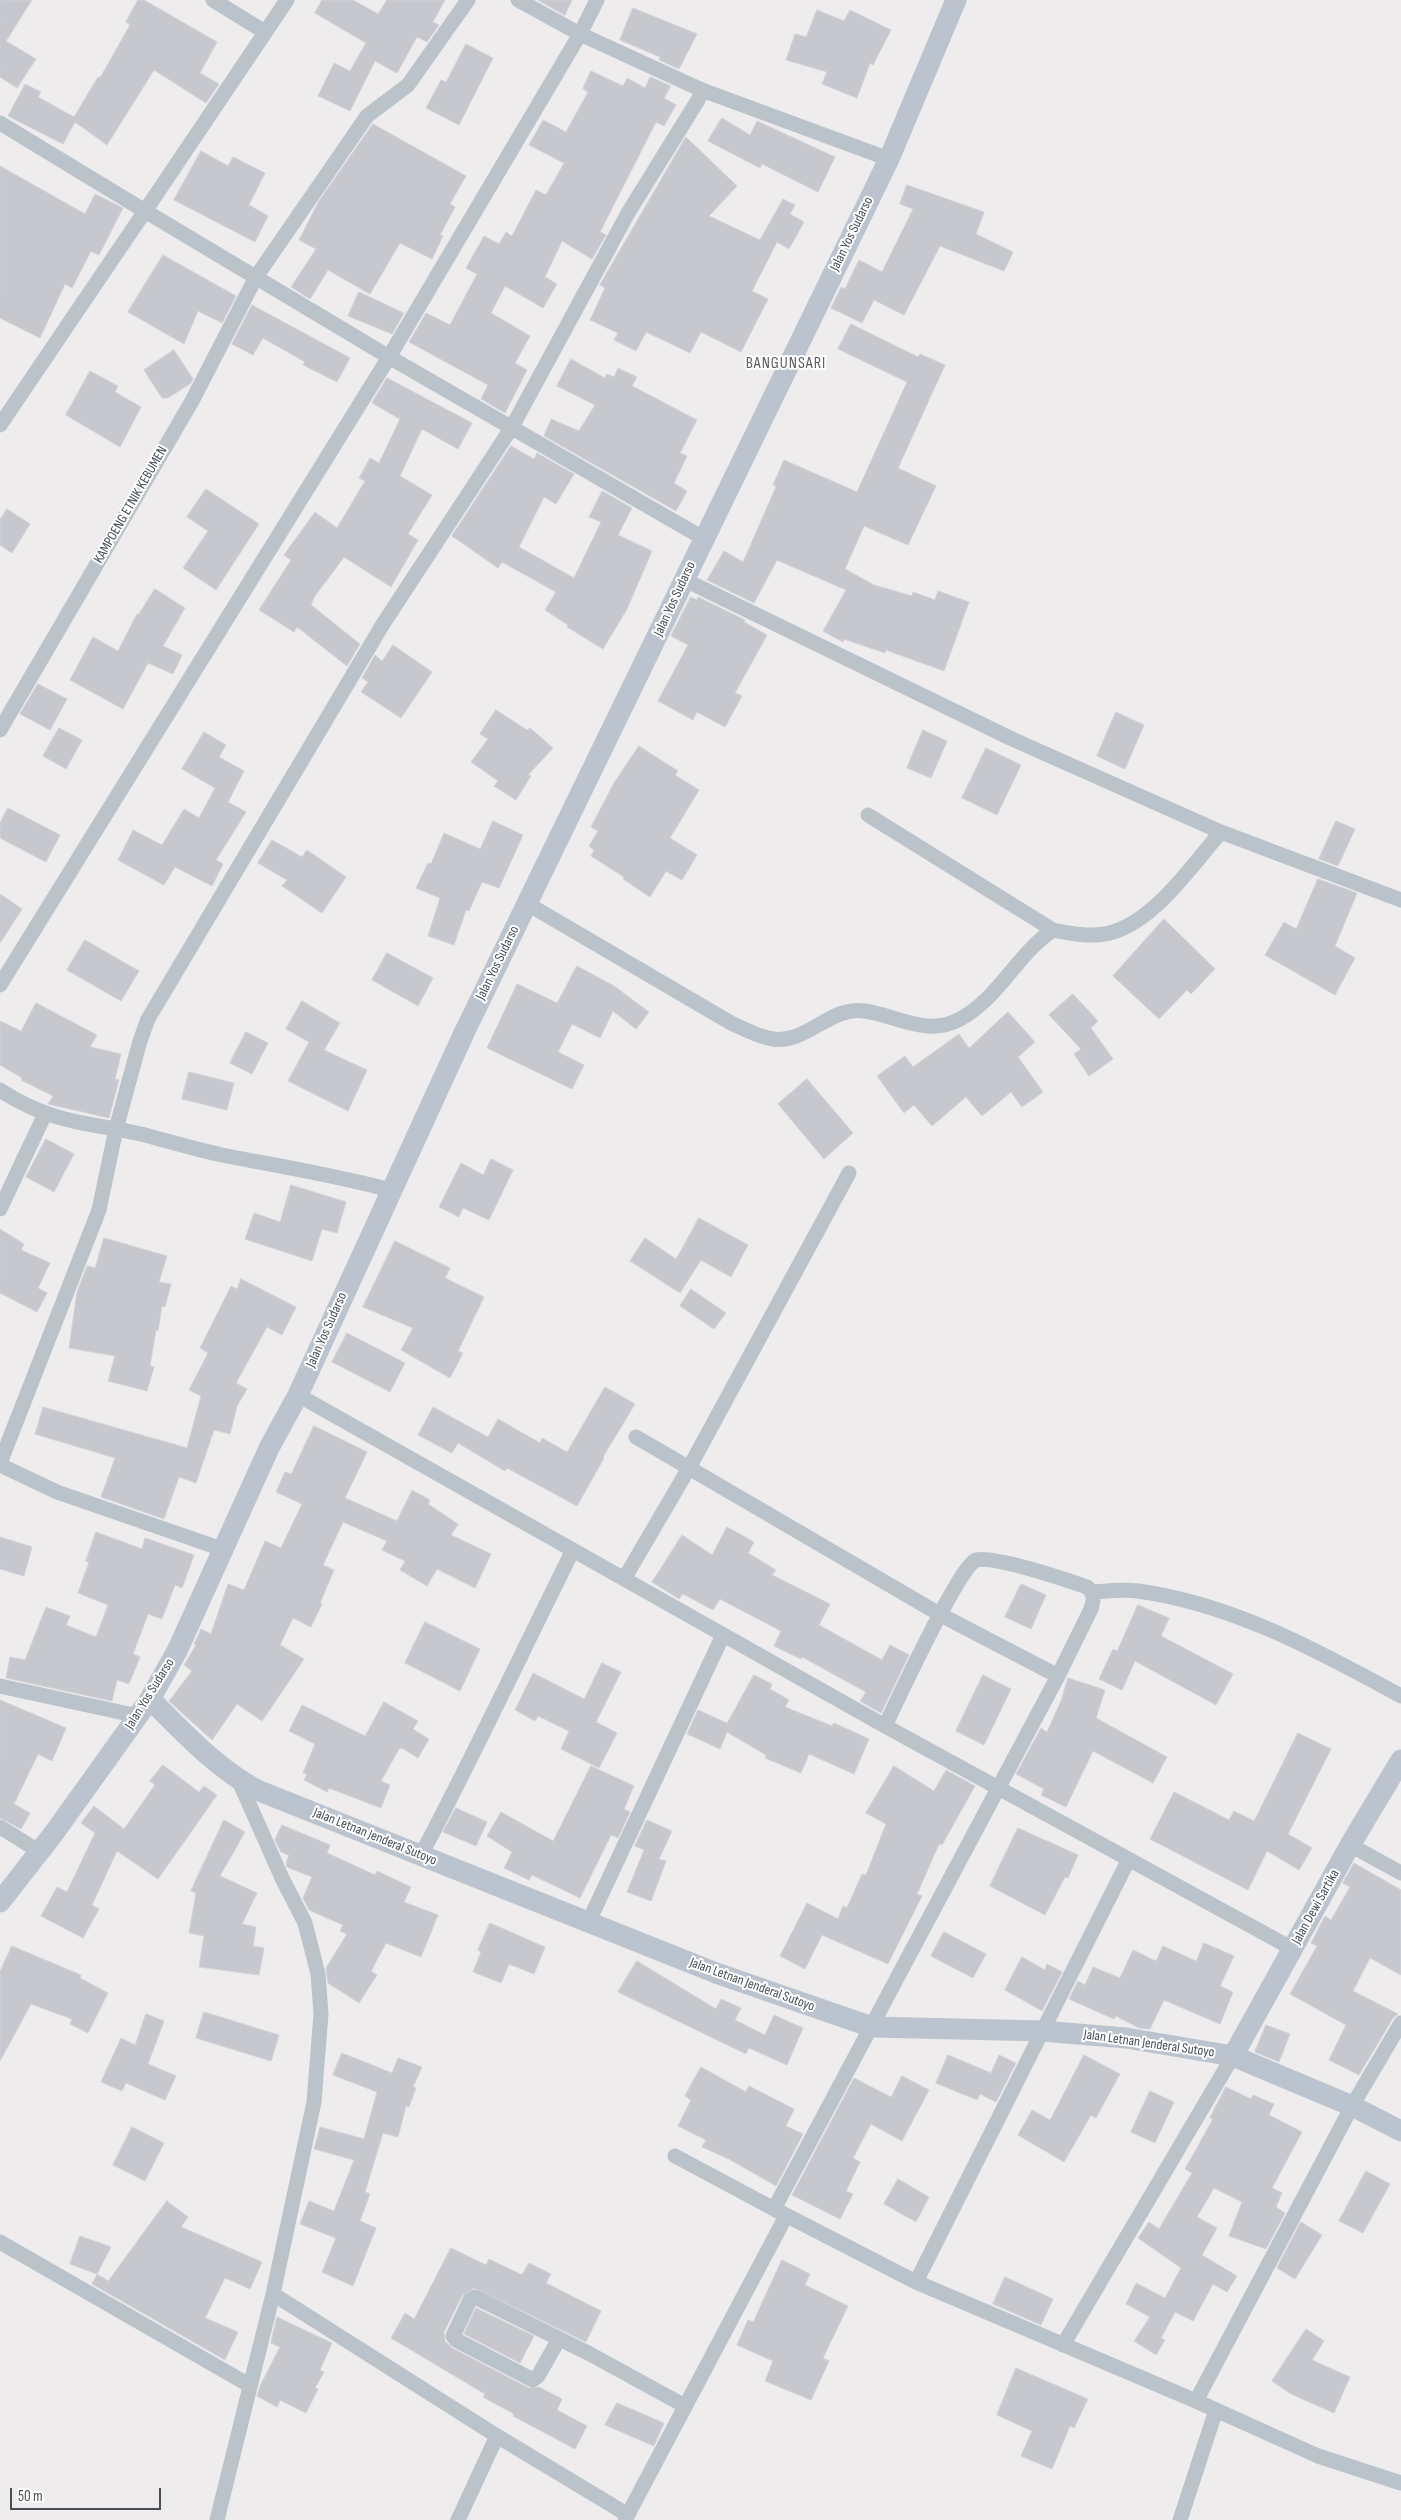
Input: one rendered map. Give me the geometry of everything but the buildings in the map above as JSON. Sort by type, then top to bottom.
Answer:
[{"type":"main road","name":"Jalan Yos Sudarso","points":[[0,1902],[40,1852],[144,1707],[177,1650],[270,1446],[298,1395],[390,1190],[526,903],[889,159],[956,0]]},
{"type":"main road","name":"Jalan Letnan Jenderal Sutoyo","points":[[144,1707],[200,1748],[238,1779],[257,1790],[716,1973],[872,2027],[1042,2031],[1126,2038],[1233,2056],[1352,2106],[1401,2130]]},
{"type":"main road","name":"Jalan Dewi Sartika","points":[[1233,2056],[1350,1845],[1401,1760]]},
{"type":"street","points":[[213,0],[265,32]]},
{"type":"street","points":[[0,425],[287,0]]},
{"type":"street","name":"KAMPOENG ETNIK KEBUMEN","points":[[0,730],[192,401],[256,277],[367,116],[408,85],[468,0]]},
{"type":"street","points":[[518,0],[580,34],[702,90],[889,159]]},
{"type":"street","points":[[0,985],[389,357],[580,34],[597,0]]},
{"type":"street","points":[[222,1549],[57,1492],[0,1464],[99,1210],[116,1129],[140,1041],[160,998],[383,624],[512,428],[628,213],[698,100],[702,90]]},
{"type":"street","points":[[0,123],[389,357],[703,538]]},
{"type":"street","points":[[685,580],[1012,739],[1221,832],[1378,889],[1401,900]]},
{"type":"street","points":[[868,815],[1053,930],[1071,934],[1100,934],[1124,928],[1139,920],[1156,906],[1221,832]]},
{"type":"street","points":[[526,903],[731,1023],[758,1036],[774,1040],[790,1038],[838,1014],[854,1010],[865,1011],[924,1027],[943,1027],[961,1019],[978,1007],[1031,947],[1053,930]]},
{"type":"street","points":[[0,1090],[45,1114],[84,1125],[116,1129],[221,1154],[343,1177],[390,1190]]},
{"type":"street","points":[[0,1210],[45,1114]]},
{"type":"street","points":[[624,1579],[689,1468],[849,1173]]},
{"type":"street","points":[[298,1395],[885,1726],[1128,1861],[1293,1949]]},
{"type":"street","points":[[636,1437],[941,1615],[1058,1676]]},
{"type":"street","points":[[421,1855],[466,1770],[512,1670],[573,1550]]},
{"type":"street","points":[[273,2294],[627,2518],[685,2406],[872,2027],[1058,1676],[1091,1608],[1094,1599],[1093,1592],[1087,1587],[1043,1573],[987,1560],[977,1560],[969,1564],[885,1726]]},
{"type":"street","points":[[1093,1592],[1136,1590],[1211,1607],[1254,1622],[1342,1664],[1401,1696]]},
{"type":"street","points":[[588,1923],[723,1635]]},
{"type":"street","points":[[0,1686],[144,1707]]},
{"type":"street","points":[[217,2520],[273,2294],[314,2102],[321,2014],[318,1974],[305,1923],[282,1878],[238,1779]]},
{"type":"street","points":[[0,1827],[40,1852]]},
{"type":"street","points":[[1350,1845],[1401,1873]]},
{"type":"street","points":[[916,2282],[1128,1861]]},
{"type":"street","points":[[1196,2401],[1352,2106],[1401,2023]]},
{"type":"street","points":[[1063,2344],[1233,2056]]},
{"type":"street","points":[[675,2156],[916,2282],[1196,2401],[1318,2456],[1401,2482]]},
{"type":"street","points":[[0,2242],[249,2385]]},
{"type":"street","points":[[559,2339],[538,2376],[533,2380],[456,2340],[453,2336],[470,2300],[475,2297],[559,2339],[685,2406]]},
{"type":"street","points":[[1180,2520],[1216,2410]]},
{"type":"street","points":[[458,2520],[497,2436]]},
{"type":"district","name":"BANGUNSARI","points":[[786,364]]}]
